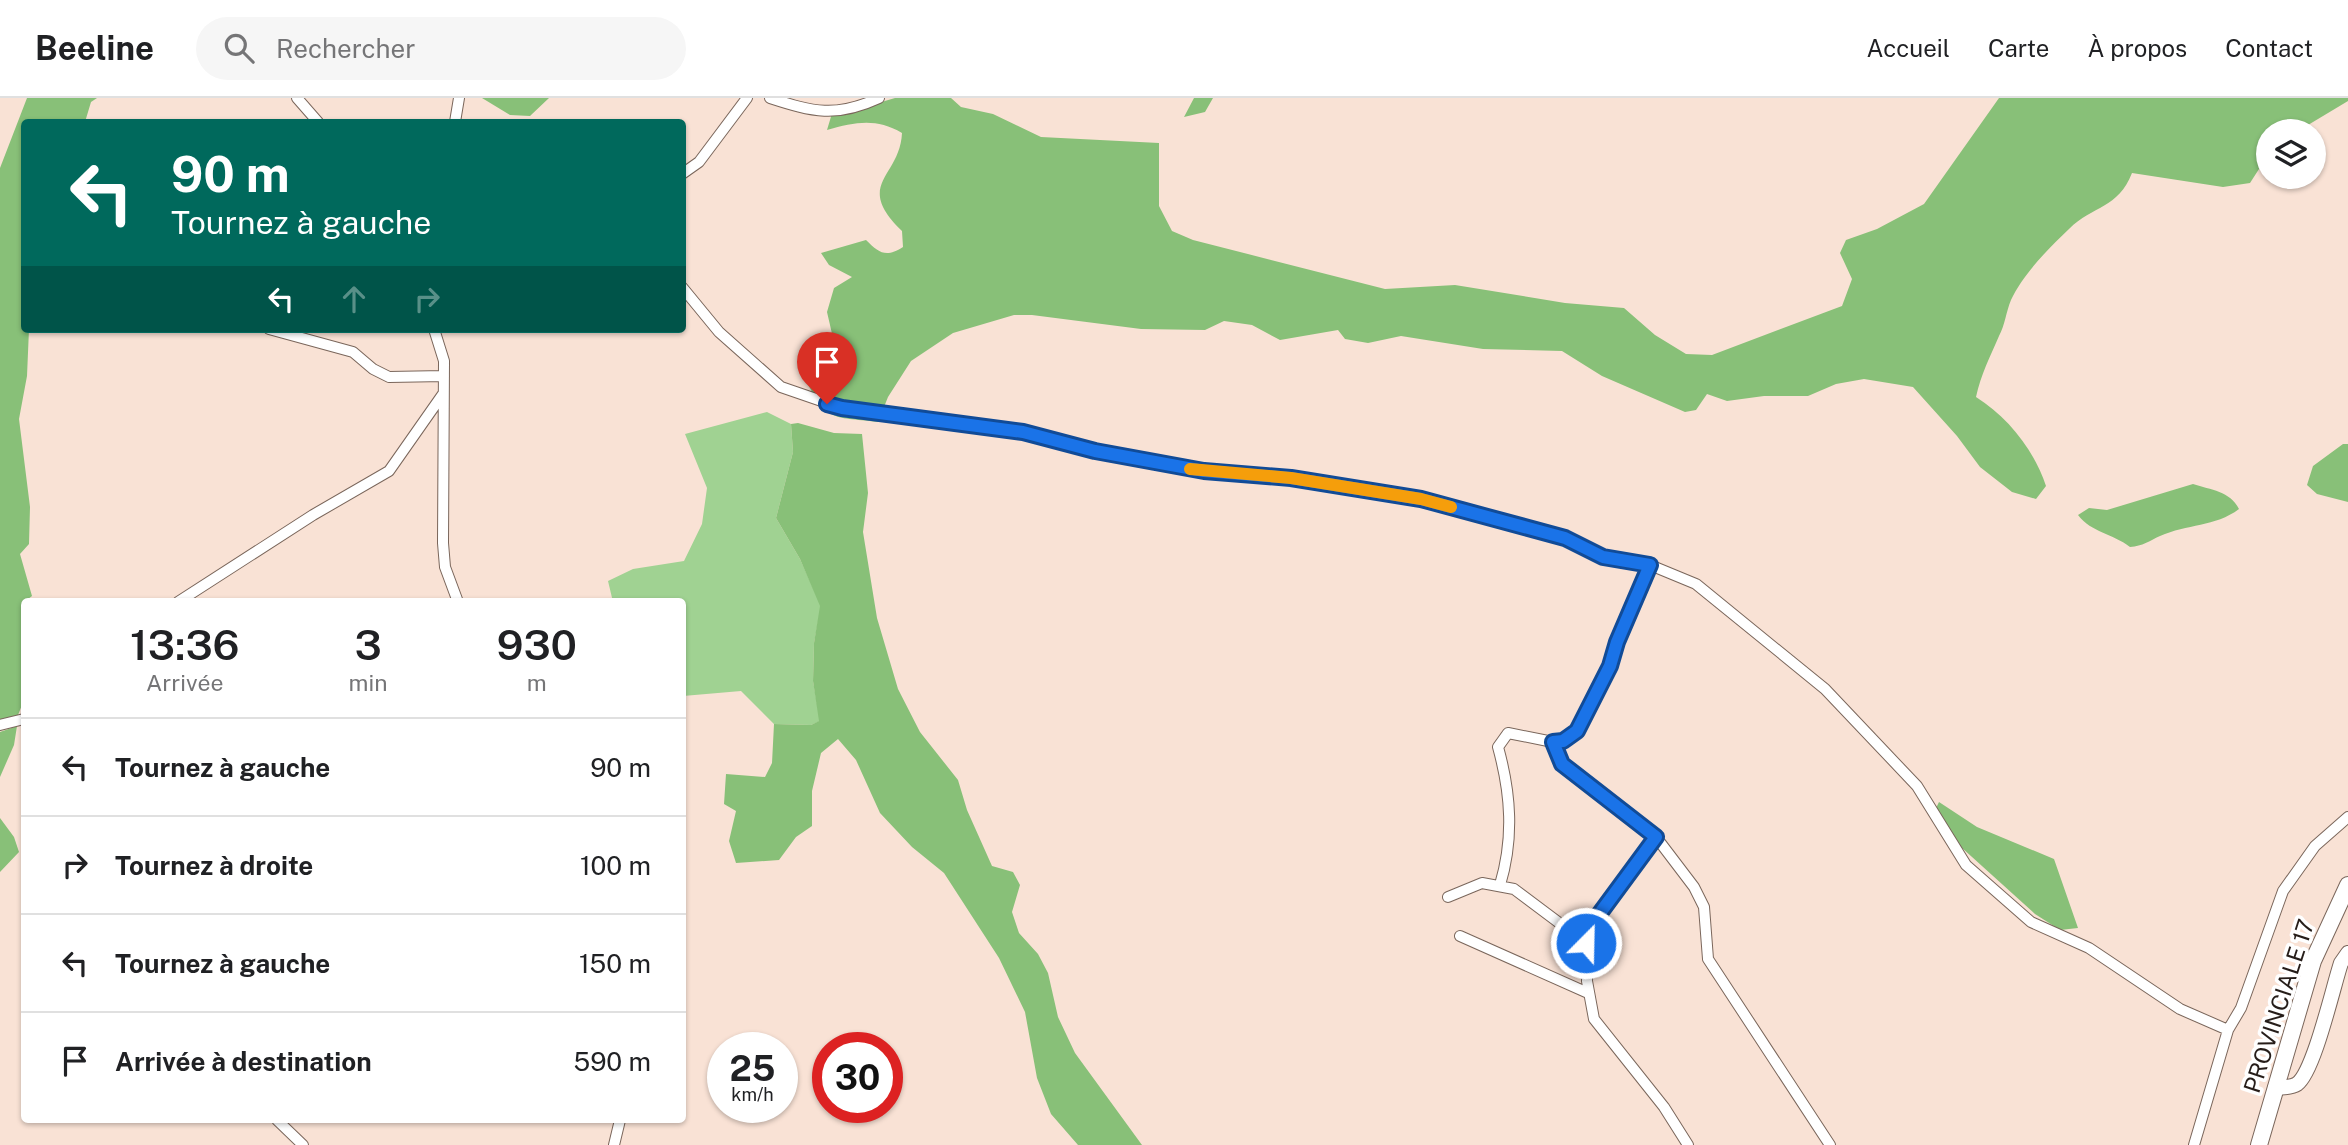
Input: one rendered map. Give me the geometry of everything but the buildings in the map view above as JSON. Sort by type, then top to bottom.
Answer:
[{"type":"main road","name":"PROVINCIALE 17","points":[[2259,1145],[2313,961],[2348,884]]},
{"type":"street","points":[[297,98],[315,119]]},
{"type":"street","points":[[456,119],[459,98]]},
{"type":"street","points":[[686,171],[699,162],[747,98]]},
{"type":"street","points":[[770,98],[824,112],[847,111],[879,98]]},
{"type":"street","points":[[686,292],[719,332],[781,387],[842,408],[1023,432],[1095,451],[1204,471],[1291,478],[1421,499],[1565,538],[1603,557],[1650,565],[1696,584],[1825,689],[1917,786],[1966,865],[2031,922],[2089,948],[2180,1009],[2228,1030]]},
{"type":"street","points":[[284,333],[353,352],[373,369],[389,377],[444,376]]},
{"type":"street","points":[[435,333],[444,361],[445,567],[457,598]]},
{"type":"street","points":[[184,598],[313,515],[389,471],[443,394]]},
{"type":"street","points":[[1500,885],[1509,856],[1510,811],[1508,780],[1498,747],[1508,733],[1553,742],[1563,741],[1577,731],[1610,666],[1617,642],[1650,565]]},
{"type":"street","points":[[0,725],[21,720]]},
{"type":"street","points":[[1553,742],[1562,764],[1656,837],[1694,887],[1704,907],[1708,959],[1830,1145]]},
{"type":"street","points":[[2194,1145],[2228,1030],[2241,1008],[2283,891],[2315,846],[2348,817]]},
{"type":"street","points":[[1656,837],[1589,928],[1586,943],[1588,993],[1594,1019],[1664,1107],[1688,1145]]},
{"type":"street","points":[[1448,897],[1482,883],[1514,889],[1586,943]]},
{"type":"street","points":[[1460,936],[1588,993]]},
{"type":"street","points":[[2276,1088],[2292,1086],[2303,1077],[2312,1061],[2341,963],[2348,953]]},
{"type":"street","points":[[280,1123],[303,1145]]},
{"type":"street","points":[[614,1145],[619,1123]]},
{"type":"green space","points":[[27,98],[97,98],[91,102],[86,119],[21,119],[21,333],[29,333],[27,376],[19,419],[30,507],[29,544],[20,554],[32,596],[21,598],[21,708],[18,715],[0,721],[0,168]]},
{"type":"green space","points":[[482,98],[549,98],[530,116],[510,115]]},
{"type":"green space","points":[[895,98],[951,98],[961,107],[993,114],[1041,137],[1159,143],[1159,206],[1172,231],[1193,240],[1385,289],[1455,285],[1565,303],[1624,308],[1655,335],[1686,354],[1712,355],[1842,306],[1852,279],[1840,253],[1846,240],[1877,229],[1924,204],[1999,98],[2348,98],[2348,101],[2318,119],[2256,119],[2256,174],[2250,183],[2223,187],[2132,173],[2120,194],[2078,221],[2029,271],[2011,300],[1976,397],[1999,414],[2027,447],[2046,486],[2036,499],[2012,492],[1980,467],[1957,436],[1913,387],[1864,379],[1836,384],[1808,396],[1764,396],[1727,401],[1707,394],[1696,410],[1685,412],[1602,376],[1562,351],[1483,349],[1401,336],[1368,343],[1345,339],[1338,330],[1280,340],[1252,325],[1224,321],[1205,330],[1141,329],[1014,315],[953,333],[911,361],[888,397],[878,422],[840,417],[825,410],[804,377],[820,366],[833,338],[827,312],[834,288],[852,277],[829,265],[821,253],[866,240],[887,253],[903,247],[902,231],[888,215],[881,202],[880,191],[899,148],[902,133],[874,123],[827,130],[833,110],[851,111]]},
{"type":"green space","points":[[1194,98],[1213,98],[1205,112],[1184,117]]},
{"type":"green space","points":[[767,412],[791,424],[793,452],[776,518],[800,559],[821,606],[814,643],[813,681],[820,721],[811,725],[774,724],[741,691],[686,696],[686,598],[612,598],[608,581],[633,569],[684,561],[702,524],[707,488],[685,434]]},
{"type":"green space","points":[[798,423],[834,433],[862,434],[868,493],[863,532],[877,618],[898,689],[920,732],[958,780],[967,810],[992,866],[1013,872],[1020,885],[1012,912],[1019,933],[1038,954],[1048,973],[1058,1017],[1075,1053],[1142,1145],[1078,1145],[1051,1114],[1037,1078],[1025,1012],[999,958],[944,873],[912,847],[880,813],[856,760],[838,739],[821,753],[812,791],[812,826],[796,837],[779,860],[736,863],[729,841],[736,811],[724,804],[726,774],[765,777],[772,763],[774,724],[811,725],[819,721],[813,681],[814,643],[820,606],[800,559],[776,518],[793,452],[791,424]]},
{"type":"green space","points":[[2343,444],[2348,444],[2348,502],[2317,494],[2307,485],[2313,466]]},
{"type":"green space","points":[[2193,484],[2231,498],[2239,509],[2220,519],[2170,532],[2130,547],[2090,526],[2078,515],[2089,508],[2107,510]]},
{"type":"green space","points":[[17,726],[14,745],[0,777],[0,732]]},
{"type":"green space","points":[[1939,802],[1977,827],[2054,859],[2078,928],[2060,930],[2035,914],[1951,838],[1934,812]]},
{"type":"green space","points":[[0,818],[14,837],[19,852],[0,872]]},
{"type":"slow traffic","points":[[1190,469],[1291,478],[1421,499],[1451,507]]},
{"type":"route","points":[[827,404],[1023,432],[1095,451],[1204,471],[1291,478],[1421,499],[1565,538],[1603,557],[1650,565],[1617,642],[1610,666],[1577,731],[1563,741],[1553,742],[1562,764],[1592,790],[1633,817],[1656,837],[1602,908],[1589,928],[1586,943]]}]
